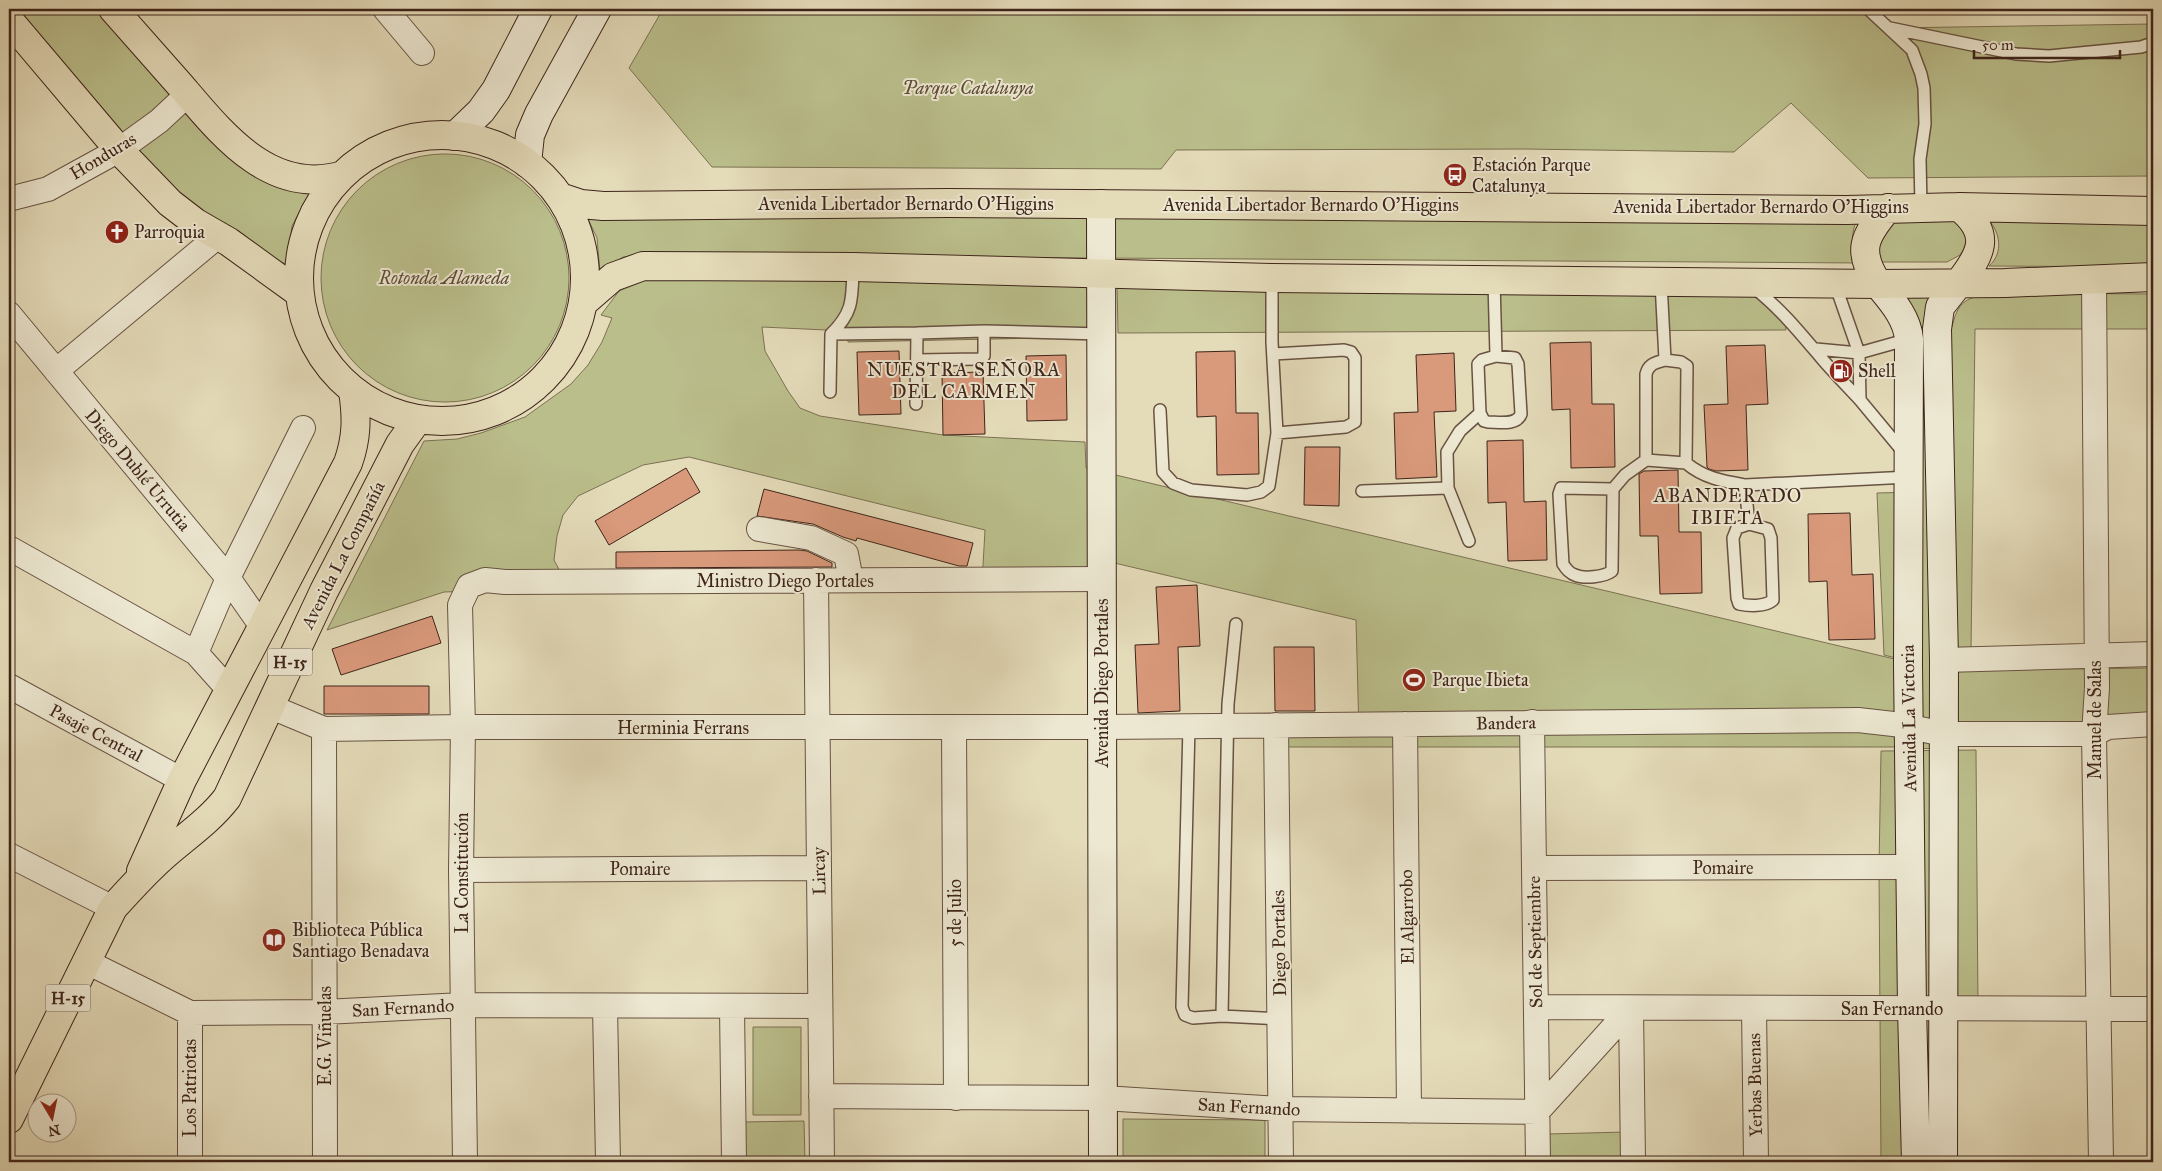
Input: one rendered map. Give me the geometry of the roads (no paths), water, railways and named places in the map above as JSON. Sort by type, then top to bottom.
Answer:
[{"type":"main road","points":[[113,9],[240,150],[271,170],[295,178],[327,180],[343,175]]},
{"type":"main road","points":[[455,136],[481,111],[496,90],[538,9]]},
{"type":"main road","points":[[527,163],[530,135],[597,9]]},
{"type":"main road","points":[[9,20],[119,150],[170,203],[196,224],[218,236],[298,292]]},
{"type":"main road","points":[[455,136],[493,144],[527,163],[550,184],[572,216],[580,237],[585,267],[583,303],[572,338],[555,366],[538,385],[517,400],[494,412],[469,419],[444,422],[418,420],[383,409],[353,391],[336,375],[314,343],[302,314],[298,292],[299,263],[307,228],[328,190],[343,175],[370,155],[394,143],[414,138],[455,136]]},
{"type":"main road","name":"Avenida Libertador Bernardo O'Higgins","points":[[560,197],[582,204],[603,206],[938,203],[1847,210],[1959,207],[2153,211]]},
{"type":"main road","name":"Avenida Diego Portales","points":[[1101,204],[1103,1162]]},
{"type":"main road","points":[[1958,284],[1974,263],[1981,248],[1976,226],[1968,214],[1959,207]]},
{"type":"main road","points":[[1878,284],[1867,266],[1864,248],[1868,234],[1888,208]]},
{"type":"main road","points":[[583,303],[613,277],[642,266],[853,267],[1272,278],[1835,284],[2005,283],[2153,277]]},
{"type":"main road","name":"Avenida La Victoria","points":[[1878,284],[1897,308],[1908,329],[1909,339],[1912,1010],[1916,1162]]},
{"type":"main road","name":"Avenida La Victoria","points":[[1943,1162],[1944,660],[1937,329],[1940,307],[1958,284]]},
{"type":"main road","name":"Avenida La Compañía","points":[[136,883],[182,780],[348,463],[354,449],[357,428],[353,391]]},
{"type":"main road","name":"Avenida La Compañía","points":[[9,1119],[113,908],[166,854],[214,814],[227,798],[324,591],[400,444],[418,420]]},
{"type":"street","points":[[385,9],[422,53]]},
{"type":"street","name":"Honduras","points":[[9,199],[48,189],[119,150],[159,120],[188,94]]},
{"type":"street","points":[[56,372],[218,236]]},
{"type":"street","name":"Manuel de Salas","points":[[2094,278],[2096,656],[2094,734],[2101,1162]]},
{"type":"street","name":"Diego Dublé Urrutia","points":[[9,314],[228,578],[263,628]]},
{"type":"street","points":[[196,654],[228,578],[302,428]]},
{"type":"street","points":[[759,529],[811,538],[846,554],[851,580]]},
{"type":"street","points":[[9,548],[196,654],[230,691]]},
{"type":"street","name":"Ministro Diego Portales","points":[[469,586],[485,580],[505,582],[1102,579]]},
{"type":"street","name":"Lircay","points":[[816,580],[822,1162]]},
{"type":"street","name":"La Constitución","points":[[466,1162],[461,870],[463,727],[460,605],[469,586]]},
{"type":"street","points":[[1944,660],[2153,654]]},
{"type":"street","name":"Pasaje Central","points":[[9,686],[182,780]]},
{"type":"street","name":"Herminia Ferrans","points":[[269,706],[324,729],[463,727],[1102,727]]},
{"type":"street","name":"Bandera","points":[[1102,727],[1858,720],[1910,726],[1943,734],[2094,734],[2108,727],[2153,724]]},
{"type":"street","name":"Sol de Septiembre","points":[[1532,722],[1538,1162]]},
{"type":"street","name":"El Algarrobo","points":[[1405,724],[1409,1111]]},
{"type":"street","name":"Diego Portales","points":[[1276,725],[1281,1162]]},
{"type":"street","name":"5 de Julio","points":[[954,727],[956,1098]]},
{"type":"street","name":"E.G. Viñuelas","points":[[324,729],[325,1162]]},
{"type":"street","points":[[9,855],[113,908]]},
{"type":"street","name":"Pomaire","points":[[461,870],[819,868]]},
{"type":"street","name":"Pomaire","points":[[1534,868],[1911,868]]},
{"type":"street","name":"San Fernando","points":[[86,962],[190,1013],[324,1012],[463,1005],[732,1008],[820,1006]]},
{"type":"street","points":[[605,1007],[608,1162]]},
{"type":"street","name":"San Fernando","points":[[1536,1007],[2153,1010]]},
{"type":"street","points":[[732,1008],[734,1162]]},
{"type":"street","points":[[1538,1112],[1631,1008]]},
{"type":"street","points":[[1631,1008],[1632,1162]]},
{"type":"street","name":"Yerbas Buenas","points":[[1754,1008],[1756,1162]]},
{"type":"street","name":"Los Patriotas","points":[[190,1013],[190,1162]]},
{"type":"street","name":"San Fernando","points":[[821,1096],[1103,1098],[1281,1109],[1538,1112]]},
{"type":"lane","points":[[1868,9],[1912,50],[1924,88],[1925,124],[1920,159],[1921,207]]},
{"type":"lane","points":[[1890,28],[2016,54],[2049,56],[2141,47],[2153,43]]},
{"type":"lane","points":[[830,392],[831,334],[844,321],[851,302],[853,267]]},
{"type":"lane","points":[[1160,410],[1163,472],[1173,483],[1191,490],[1247,495],[1261,492],[1269,486],[1277,433],[1272,278]]},
{"type":"lane","points":[[1494,279],[1496,356]]},
{"type":"lane","points":[[1661,281],[1665,360]]},
{"type":"lane","points":[[1613,489],[1561,488],[1559,494],[1562,564],[1568,572],[1577,576],[1606,575],[1612,571],[1613,489],[1625,475],[1646,460],[1686,463],[1697,472],[1712,479],[1745,486],[1909,468],[1860,400],[1816,349],[1776,306],[1746,282]]},
{"type":"lane","points":[[1835,284],[1859,353],[1860,400]]},
{"type":"lane","points":[[831,334],[984,331],[1101,334]]},
{"type":"lane","points":[[917,360],[980,360],[984,356],[984,331]]},
{"type":"lane","points":[[916,404],[917,332]]},
{"type":"lane","points":[[1816,349],[1859,353],[1909,339]]},
{"type":"lane","points":[[1273,354],[1344,350],[1351,352],[1355,358],[1355,422],[1346,428],[1277,433]]},
{"type":"lane","points":[[1496,356],[1515,358],[1518,364],[1521,414],[1514,421],[1488,422],[1484,421],[1480,414],[1478,364],[1482,360],[1496,356]]},
{"type":"lane","points":[[1646,460],[1646,374],[1648,367],[1652,364],[1665,360],[1681,362],[1687,366],[1686,463]]},
{"type":"lane","points":[[1469,541],[1448,488],[1447,452],[1460,431],[1480,414]]},
{"type":"lane","points":[[1745,486],[1749,524]]},
{"type":"lane","points":[[1362,491],[1448,488]]},
{"type":"lane","points":[[1749,524],[1768,529],[1771,538],[1773,600],[1769,603],[1746,605],[1740,604],[1737,598],[1732,538],[1737,528],[1749,524]]},
{"type":"lane","points":[[1222,1016],[1227,725],[1236,624]]},
{"type":"lane","points":[[1189,726],[1182,1007],[1185,1015],[1193,1018],[1222,1016],[1280,1019]]},
{"type":"place","name":"Estación Parque Catalunya","points":[[1455,175]]},
{"type":"place","name":"Parroquia","points":[[117,232]]},
{"type":"place","name":"Shell","points":[[1841,371]]},
{"type":"place","name":"Parque Ibieta","points":[[1414,680]]},
{"type":"place","name":"Biblioteca Pública Santiago Benadava","points":[[274,940]]},
{"type":"district","name":"NUESTRA SEÑORA DEL CARMEN","points":[[964,380]]},
{"type":"district","name":"ABANDERADO IBIETA","points":[[1728,506]]},
{"type":"park label","name":"Parque Catalunya","points":[[968,88]]},
{"type":"park label","name":"Rotonda Alameda","points":[[444,278]]}]
